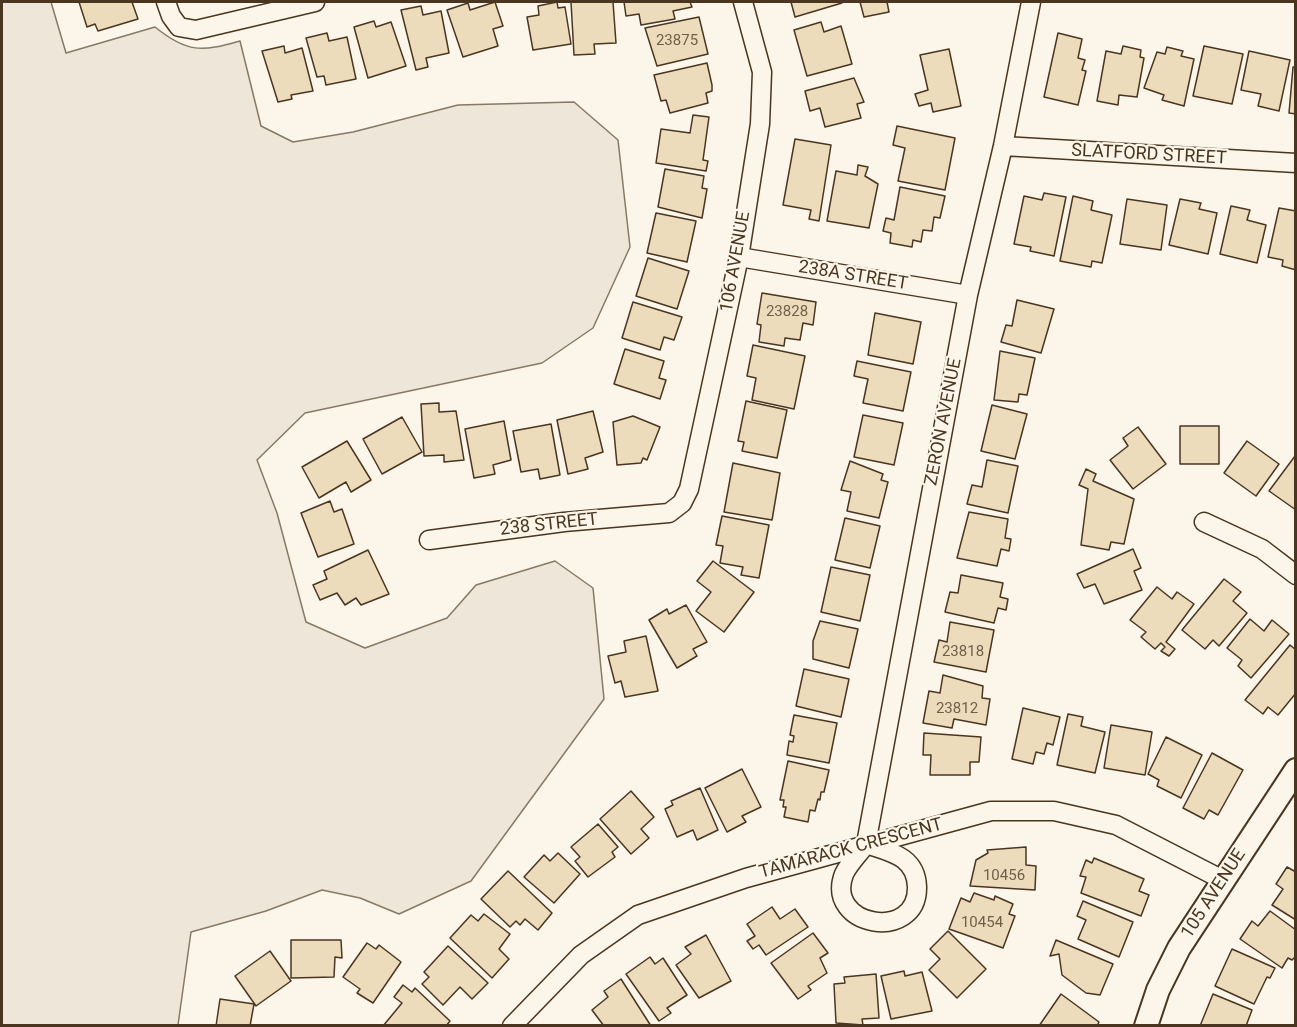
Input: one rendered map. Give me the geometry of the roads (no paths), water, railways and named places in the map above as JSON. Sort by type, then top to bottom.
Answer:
[{"type":"street","points":[[169,9],[179,27],[203,29],[315,2]]},
{"type":"street","name":"106 AVENUE","points":[[669,513],[682,503],[688,489],[739,257],[762,99],[762,72],[743,2]]},
{"type":"street","name":"ZERON AVENUE","points":[[866,844],[968,295],[1004,146],[1030,2]]},
{"type":"street","name":"SLATFORD STREET","points":[[1004,146],[1296,163]]},
{"type":"street","name":"238A STREET","points":[[739,257],[968,295]]},
{"type":"street","name":"238 STREET","points":[[429,540],[564,522],[669,513]]},
{"type":"street","points":[[1204,522],[1262,549],[1296,575]]},
{"type":"street","name":"105 AVENUE","points":[[1146,1026],[1173,958],[1296,770]]},
{"type":"street","name":"TAMARACK CRESCENT","points":[[512,1026],[581,955],[638,915],[746,878],[992,811],[1054,811],[1116,825],[1223,880]]},
{"type":"street","points":[[866,844],[893,851],[912,867],[917,891],[906,913],[896,920],[884,923],[861,919],[845,900],[843,876],[866,844]]}]
